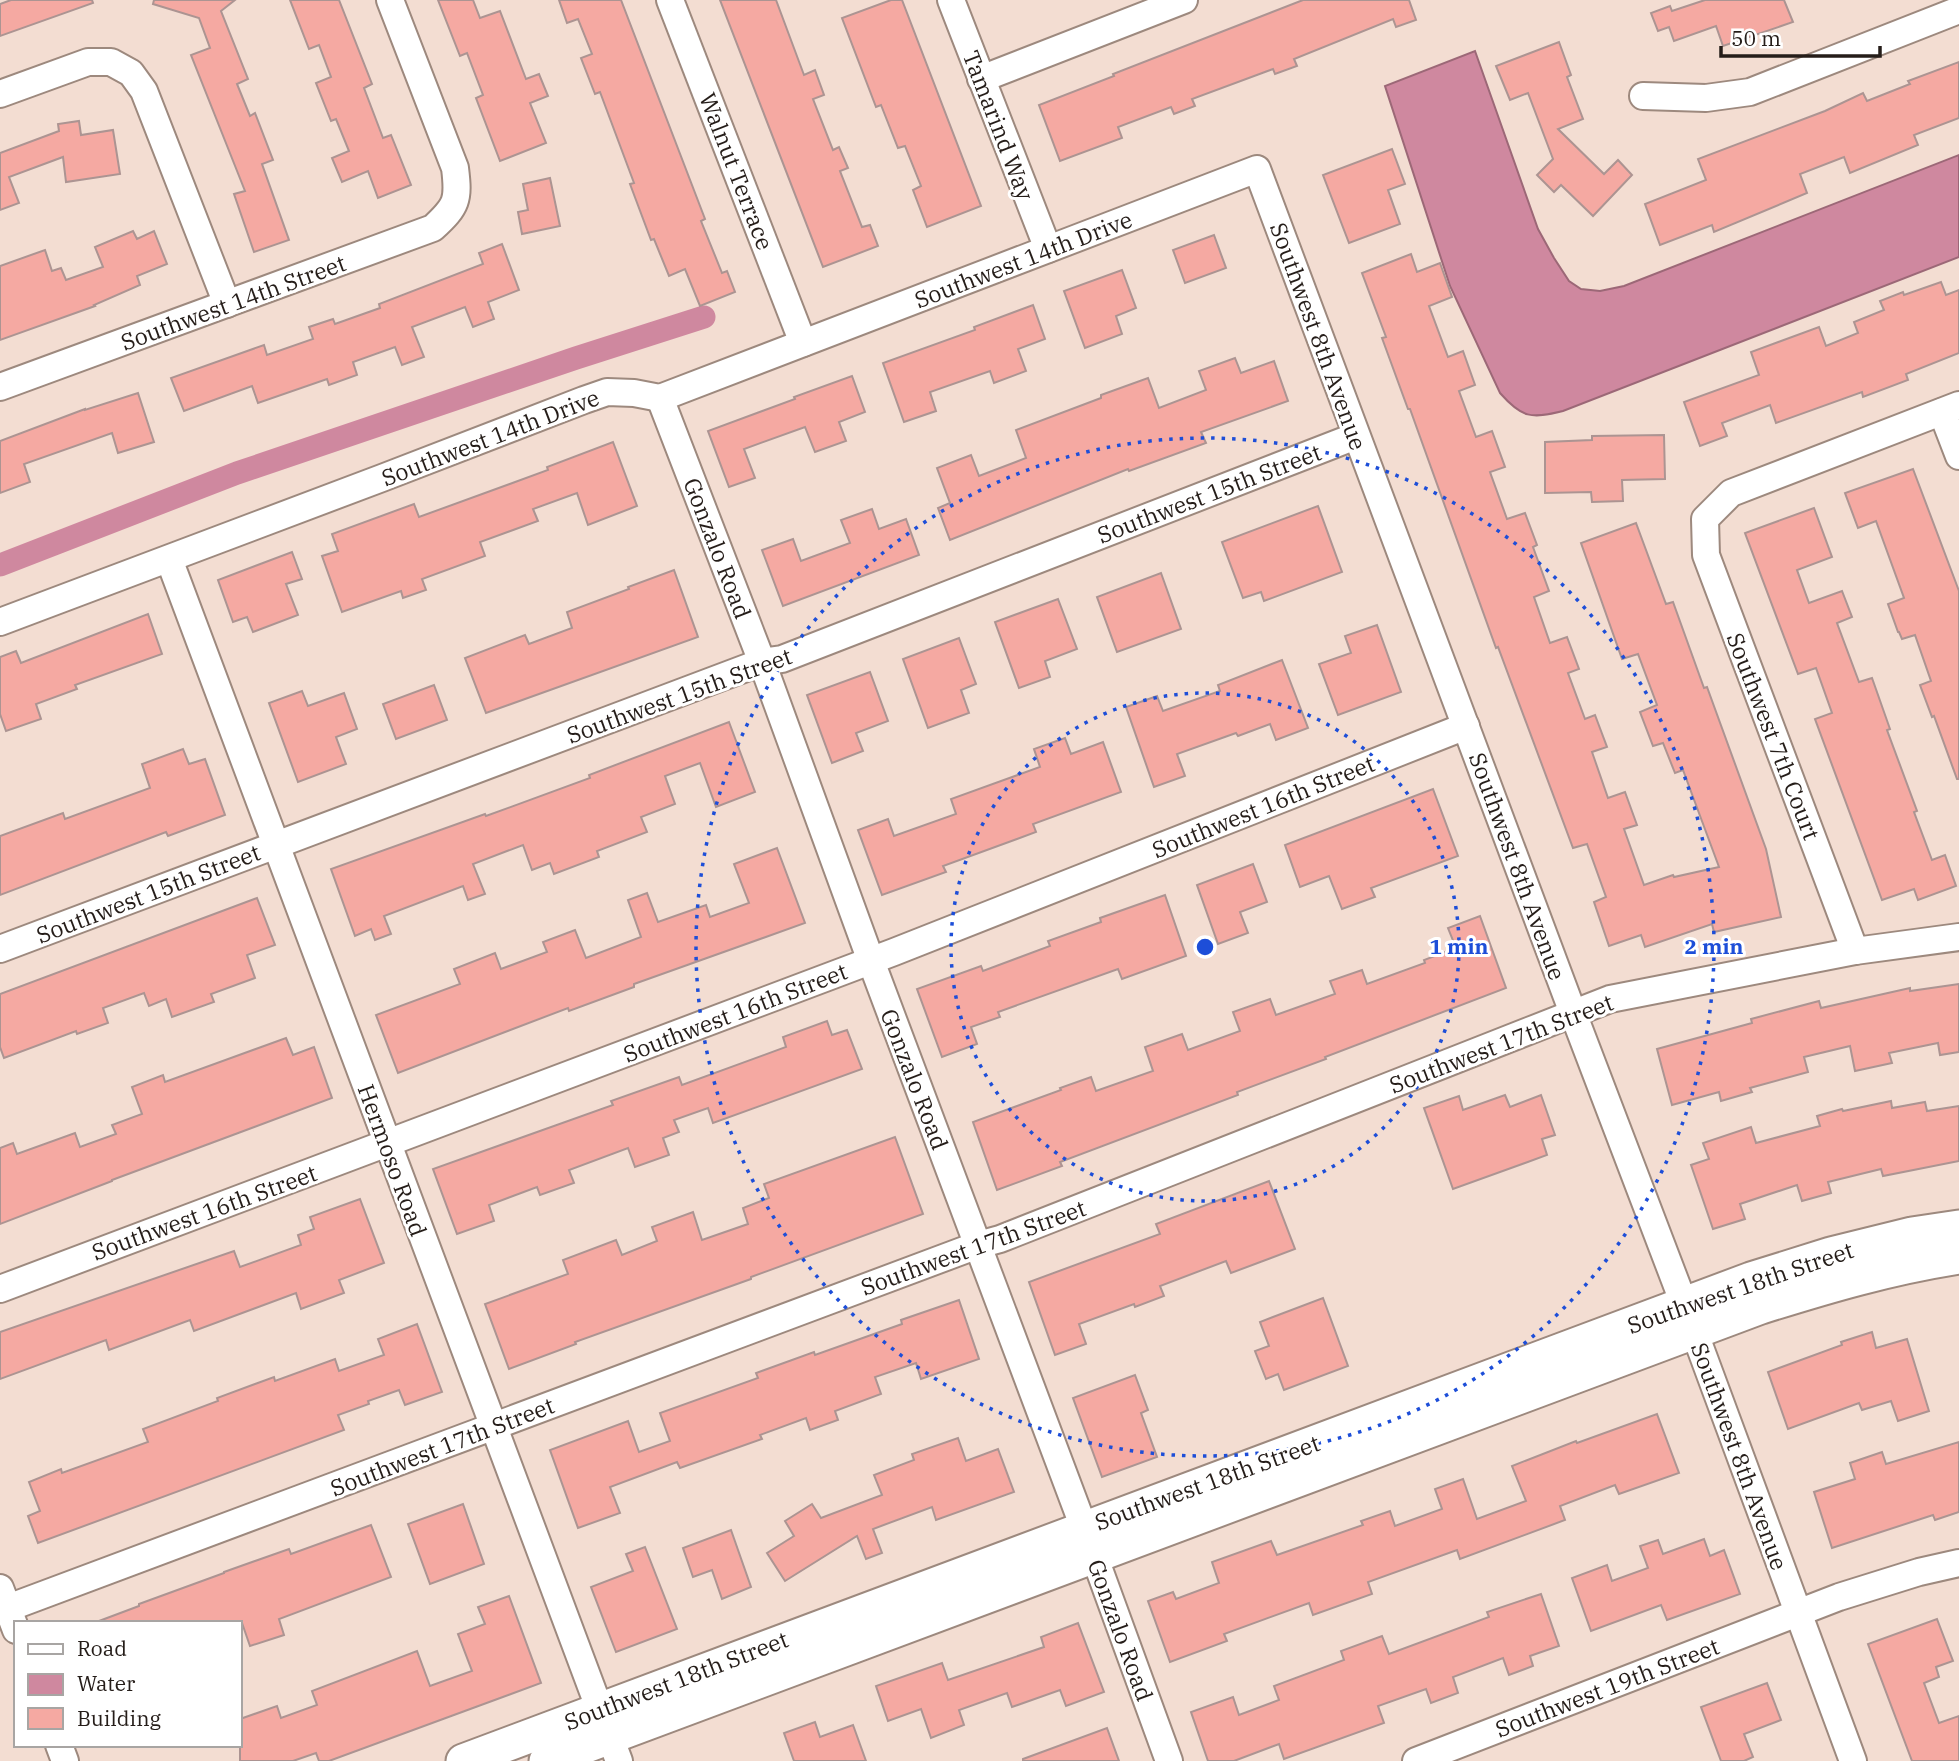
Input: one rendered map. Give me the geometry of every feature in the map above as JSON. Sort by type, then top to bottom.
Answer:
[{"type":"main road","name":"Southwest 18th Street","points":[[546,1761],[1089,1542],[1689,1318],[1751,1279],[1830,1254],[1912,1234],[1959,1227]]},
{"type":"main road","name":"Southwest 18th Street","points":[[1689,1318],[1761,1307],[1839,1282],[1959,1257]]},
{"type":"main road","name":"Southwest 18th Street","points":[[463,1761],[609,1736]]},
{"type":"street","name":"Southwest 14th Street","points":[[0,387],[433,228],[450,212],[458,191],[455,168],[390,0]]},
{"type":"street","name":"Walnut Terrace","points":[[670,0],[803,343]]},
{"type":"street","name":"Tamarind Way","points":[[951,0],[1048,249]]},
{"type":"street","points":[[981,79],[1184,0]]},
{"type":"street","points":[[1643,96],[1706,99],[1750,92],[1959,10]]},
{"type":"street","points":[[0,94],[88,62],[111,62],[131,73],[144,92],[227,304]]},
{"type":"street","name":"Southwest 14th Drive","points":[[0,622],[607,392],[660,398],[1257,169]]},
{"type":"street","name":"Southwest 8th Avenue","points":[[1257,169],[1853,1761]]},
{"type":"street","name":"Gonzalo Road","points":[[660,398],[762,662],[1169,1761]]},
{"type":"street","points":[[1951,409],[1959,456]]},
{"type":"street","name":"Southwest 7th Court","points":[[1855,951],[1706,555],[1705,519],[1731,493],[1951,409]]},
{"type":"street","name":"Southwest 15th Street","points":[[0,949],[762,662],[782,659],[1356,436]]},
{"type":"street","name":"Hermoso Road","points":[[169,559],[609,1736]]},
{"type":"street","name":"Southwest 16th Street","points":[[0,1289],[871,961],[1466,726]]},
{"type":"street","name":"Southwest 17th Street","points":[[6,1609],[1013,1234],[1610,999],[1855,951],[1959,937]]},
{"type":"street","name":"Southwest 19th Street","points":[[1416,1761],[1839,1597],[1919,1572],[1959,1563]]},
{"type":"water","points":[[1475,51],[1538,229],[1569,281],[1581,289],[1600,291],[1624,286],[1959,155],[1959,257],[1563,411],[1543,415],[1521,412],[1500,393],[1450,286],[1385,86]]},
{"type":"building","points":[[11,0],[92,0],[93,3],[0,36],[0,4]]},
{"type":"building","points":[[154,0],[235,0],[221,11],[248,79],[237,84],[250,116],[255,113],[273,160],[262,164],[289,240],[254,252],[234,194],[245,191],[191,55],[210,48],[199,18],[153,4]]},
{"type":"building","points":[[290,0],[339,0],[372,84],[364,88],[383,138],[391,135],[411,185],[378,198],[368,171],[342,182],[332,158],[349,151],[336,119],[331,121],[316,83],[331,77],[319,45],[309,49]]},
{"type":"building","points":[[438,0],[473,0],[480,18],[500,11],[526,79],[539,74],[548,96],[530,103],[546,143],[500,161],[476,98],[483,95],[467,53],[460,56]]},
{"type":"building","points":[[559,0],[621,0],[705,219],[701,221],[722,273],[727,271],[735,292],[700,306],[685,269],[669,276],[654,239],[651,240],[630,184],[634,183],[600,92],[595,94],[581,58],[592,54],[578,19],[567,23]]},
{"type":"building","points":[[720,0],[776,0],[804,75],[815,70],[824,95],[813,99],[833,150],[839,147],[848,168],[840,171],[862,227],[870,225],[878,246],[823,267]]},
{"type":"building","points":[[891,0],[902,0],[981,206],[927,227],[913,190],[921,186],[905,146],[898,148],[881,105],[876,107],[842,18]]},
{"type":"building","points":[[1303,0],[1409,0],[1416,20],[1396,27],[1393,19],[1294,59],[1297,66],[1275,74],[1273,69],[1192,99],[1195,106],[1174,114],[1171,107],[1118,127],[1122,138],[1060,161],[1039,105]]},
{"type":"building","points":[[1705,0],[1784,0],[1793,22],[1723,46],[1716,26],[1674,41],[1669,27],[1658,31],[1651,13],[1670,6],[1672,11]]},
{"type":"building","points":[[1559,42],[1571,75],[1567,77],[1583,119],[1558,129],[1604,174],[1618,160],[1632,175],[1593,216],[1561,185],[1554,192],[1537,175],[1553,159],[1528,93],[1510,100],[1496,66]]},
{"type":"building","points":[[1959,62],[1959,118],[1914,135],[1918,145],[1850,173],[1844,157],[1800,174],[1807,193],[1714,232],[1712,225],[1660,245],[1645,204],[1706,180],[1698,159],[1825,111],[1863,93],[1867,101],[1910,84],[1908,81]]},
{"type":"building","points":[[79,121],[81,135],[113,130],[120,174],[66,182],[63,157],[9,177],[19,203],[0,210],[0,153],[59,131],[58,124]]},
{"type":"building","points":[[1392,149],[1405,184],[1388,190],[1400,224],[1349,243],[1323,175]]},
{"type":"building","points":[[550,178],[560,226],[522,234],[518,212],[528,210],[523,184]]},
{"type":"building","points":[[133,231],[137,239],[154,231],[167,264],[137,276],[140,285],[95,306],[0,340],[0,266],[45,250],[52,271],[61,268],[66,280],[103,267],[95,247]]},
{"type":"building","points":[[1214,235],[1226,268],[1185,283],[1173,250]]},
{"type":"building","points":[[502,244],[519,290],[488,302],[494,319],[473,327],[465,307],[412,327],[424,357],[402,365],[395,347],[353,362],[357,375],[329,385],[327,379],[258,403],[252,386],[184,411],[171,378],[264,345],[267,355],[313,339],[309,327],[333,319],[335,324],[380,308],[379,304],[483,264],[479,253]]},
{"type":"building","points":[[1411,254],[1417,272],[1440,263],[1452,297],[1429,306],[1448,357],[1463,351],[1475,385],[1459,391],[1476,437],[1492,431],[1505,467],[1490,472],[1507,519],[1525,513],[1537,545],[1533,547],[1549,591],[1534,597],[1550,643],[1567,637],[1579,669],[1568,673],[1585,719],[1595,715],[1607,747],[1592,752],[1608,798],[1625,792],[1637,825],[1624,829],[1644,885],[1673,875],[1674,877],[1719,867],[1683,770],[1675,773],[1663,743],[1653,746],[1640,712],[1657,705],[1638,654],[1622,659],[1581,543],[1636,523],[1666,604],[1673,602],[1704,688],[1707,687],[1766,849],[1781,917],[1714,932],[1712,924],[1645,947],[1641,935],[1609,946],[1594,902],[1606,897],[1587,844],[1573,848],[1408,409],[1382,338],[1386,337],[1362,273]]},
{"type":"building","points":[[1122,270],[1136,308],[1116,316],[1122,334],[1085,348],[1064,291]]},
{"type":"building","points":[[1941,282],[1946,295],[1959,290],[1959,353],[1906,374],[1908,380],[1863,397],[1862,392],[1776,423],[1770,405],[1722,423],[1727,436],[1700,446],[1684,402],[1759,375],[1751,352],[1819,327],[1826,346],[1858,333],[1854,322],[1884,310],[1880,301]]},
{"type":"building","points":[[1033,305],[1045,339],[1018,349],[1026,371],[994,383],[990,371],[930,392],[936,411],[904,422],[883,363],[975,330],[974,327]]},
{"type":"building","points":[[1235,358],[1241,373],[1274,361],[1288,401],[1201,432],[1206,443],[1129,471],[1128,469],[950,540],[938,508],[950,503],[937,468],[971,455],[979,476],[1026,458],[1016,430],[1148,378],[1159,408],[1206,390],[1199,371]]},
{"type":"building","points":[[852,376],[865,412],[839,422],[846,441],[815,452],[805,427],[744,449],[755,478],[729,487],[708,431]]},
{"type":"building","points":[[138,393],[154,442],[118,453],[112,433],[24,464],[30,482],[0,493],[0,441],[85,409]]},
{"type":"building","points":[[1664,435],[1665,479],[1622,480],[1623,501],[1592,502],[1591,492],[1545,493],[1545,442],[1592,440],[1592,436]]},
{"type":"building","points":[[613,442],[637,506],[588,525],[577,493],[533,509],[538,521],[480,542],[485,556],[422,579],[426,590],[403,598],[401,591],[342,612],[322,556],[338,551],[332,534],[414,504],[419,517],[548,470],[547,467]]},
{"type":"building","points":[[1913,469],[1959,591],[1959,779],[1920,685],[1931,681],[1915,635],[1902,639],[1888,604],[1904,598],[1876,521],[1858,528],[1845,493]]},
{"type":"building","points":[[1318,506],[1342,572],[1264,601],[1261,592],[1243,598],[1222,542]]},
{"type":"building","points":[[1814,508],[1832,557],[1797,570],[1809,603],[1842,591],[1852,617],[1837,623],[1859,682],[1872,678],[1932,860],[1945,855],[1956,886],[1918,900],[1914,889],[1882,900],[1815,719],[1832,713],[1816,668],[1798,674],[1745,533]]},
{"type":"building","points":[[872,509],[879,529],[906,519],[919,555],[783,606],[762,550],[793,539],[801,561],[850,543],[841,520]]},
{"type":"building","points":[[292,552],[302,579],[286,584],[298,615],[253,632],[247,617],[233,622],[218,580]]},
{"type":"building","points":[[674,570],[698,637],[486,713],[465,658],[525,635],[529,644],[572,628],[567,612]]},
{"type":"building","points":[[1161,573],[1181,629],[1117,652],[1097,597]]},
{"type":"building","points":[[1058,599],[1077,649],[1045,661],[1050,677],[1019,688],[995,622]]},
{"type":"building","points":[[148,614],[162,654],[75,685],[77,689],[36,704],[41,719],[6,731],[0,714],[0,657],[16,651],[21,663]]},
{"type":"building","points":[[1377,625],[1401,692],[1338,715],[1319,664],[1351,653],[1345,636]]},
{"type":"building","points":[[959,638],[976,684],[961,690],[969,713],[928,728],[903,659]]},
{"type":"building","points":[[1282,660],[1308,728],[1276,740],[1270,724],[1177,754],[1185,776],[1154,787],[1126,707],[1157,696],[1163,711],[1220,691],[1218,685]]},
{"type":"building","points":[[870,672],[888,721],[856,733],[863,751],[832,763],[807,695]]},
{"type":"building","points":[[434,685],[447,720],[396,739],[383,704]]},
{"type":"building","points":[[302,691],[308,706],[344,693],[357,729],[336,737],[346,764],[298,782],[269,703]]},
{"type":"building","points":[[729,722],[755,792],[716,807],[700,763],[665,776],[675,804],[641,817],[647,832],[597,851],[599,857],[554,874],[550,863],[532,870],[523,845],[473,864],[485,894],[468,900],[463,886],[384,916],[391,934],[375,940],[371,929],[355,936],[331,869],[590,778],[589,775]]},
{"type":"building","points":[[1065,738],[1071,754],[1103,742],[1121,792],[1033,824],[1036,832],[943,866],[946,872],[882,895],[858,830],[888,819],[894,836],[956,814],[951,799],[1040,767],[1034,749]]},
{"type":"building","points":[[183,749],[189,764],[205,759],[225,815],[168,836],[166,832],[0,895],[0,836],[63,813],[65,819],[150,788],[142,764]]},
{"type":"building","points":[[1433,789],[1458,856],[1371,888],[1375,897],[1342,909],[1329,876],[1300,887],[1285,845]]},
{"type":"building","points":[[777,848],[805,923],[634,984],[634,987],[569,1011],[568,1008],[398,1073],[376,1015],[460,984],[454,969],[495,953],[501,969],[547,952],[543,942],[575,930],[586,958],[641,937],[628,900],[647,893],[658,922],[706,905],[710,917],[749,903],[734,864]]},
{"type":"building","points":[[1253,864],[1267,902],[1240,912],[1248,933],[1218,944],[1197,885]]},
{"type":"building","points":[[1165,895],[1186,956],[1122,979],[1118,969],[998,1012],[1000,1017],[971,1027],[977,1044],[942,1057],[917,989],[981,966],[983,971],[1050,946],[1048,941],[1101,922],[1100,918]]},
{"type":"building","points":[[257,898],[275,945],[247,955],[255,978],[211,994],[214,1002],[172,1017],[166,999],[149,1006],[144,993],[103,1008],[108,1023],[77,1034],[76,1031],[4,1058],[0,1047],[0,994]]},
{"type":"building","points":[[1480,916],[1506,988],[1237,1092],[1238,1095],[1060,1162],[1062,1166],[997,1190],[973,1122],[1091,1077],[1096,1091],[1153,1071],[1145,1047],[1182,1034],[1188,1050],[1240,1031],[1233,1012],[1270,999],[1276,1015],[1335,994],[1330,981],[1362,970],[1367,984],[1425,963],[1424,960],[1456,948],[1448,928]]},
{"type":"building","points":[[1959,984],[1959,1052],[1940,1055],[1938,1043],[1889,1053],[1892,1063],[1855,1071],[1850,1046],[1804,1057],[1808,1072],[1750,1088],[1752,1092],[1721,1101],[1719,1092],[1672,1105],[1657,1049],[1819,1001],[1821,1008],[1910,988],[1910,991]]},
{"type":"building","points":[[827,1021],[832,1035],[847,1030],[862,1069],[713,1123],[708,1108],[674,1120],[679,1132],[663,1138],[669,1155],[635,1167],[628,1148],[569,1170],[574,1183],[540,1195],[537,1187],[489,1205],[494,1221],[457,1234],[433,1169],[613,1105],[611,1101],[679,1077],[682,1085],[786,1047],[783,1037]]},
{"type":"building","points":[[286,1038],[293,1055],[314,1047],[332,1098],[0,1224],[0,1148],[13,1143],[17,1154],[75,1133],[80,1147],[116,1134],[112,1125],[142,1114],[132,1087],[163,1075],[165,1082]]},
{"type":"building","points":[[1505,1095],[1510,1107],[1541,1095],[1555,1135],[1542,1139],[1547,1155],[1453,1189],[1424,1108],[1459,1096],[1463,1110]]},
{"type":"building","points":[[1891,1101],[1892,1108],[1925,1102],[1927,1111],[1959,1106],[1959,1161],[1883,1176],[1881,1169],[1828,1182],[1831,1193],[1802,1201],[1797,1185],[1740,1204],[1745,1219],[1713,1229],[1691,1165],[1709,1159],[1703,1143],[1751,1127],[1756,1143],[1820,1126],[1817,1116]]},
{"type":"building","points":[[895,1137],[923,1214],[575,1342],[576,1344],[509,1369],[485,1304],[568,1274],[563,1260],[616,1240],[622,1255],[657,1241],[652,1227],[693,1212],[702,1240],[748,1224],[743,1208],[769,1198],[764,1184]]},
{"type":"building","points":[[1269,1181],[1295,1249],[1231,1273],[1226,1261],[1160,1286],[1164,1296],[1079,1324],[1086,1344],[1055,1355],[1029,1282],[1160,1234],[1156,1224]]},
{"type":"building","points":[[360,1199],[384,1263],[339,1280],[344,1293],[301,1309],[296,1293],[194,1331],[190,1320],[109,1350],[106,1340],[0,1379],[0,1332],[234,1251],[240,1267],[301,1245],[298,1235],[314,1229],[310,1217]]},
{"type":"building","points":[[1323,1298],[1348,1366],[1284,1390],[1278,1374],[1266,1379],[1255,1351],[1269,1346],[1260,1322]]},
{"type":"building","points":[[959,1300],[979,1359],[921,1379],[916,1363],[875,1377],[881,1394],[835,1411],[838,1420],[810,1430],[806,1418],[760,1435],[762,1439],[680,1468],[677,1462],[610,1487],[620,1513],[578,1528],[550,1450],[628,1421],[639,1452],[670,1441],[660,1413],[758,1378],[756,1373],[902,1324],[901,1320]]},
{"type":"building","points":[[417,1324],[442,1392],[405,1405],[399,1390],[368,1401],[369,1404],[338,1415],[344,1430],[38,1543],[28,1516],[40,1511],[29,1482],[61,1469],[62,1473],[148,1442],[143,1429],[274,1377],[275,1381],[335,1359],[339,1371],[384,1355],[378,1339]]},
{"type":"building","points":[[1872,1332],[1876,1348],[1907,1339],[1929,1411],[1898,1421],[1891,1401],[1862,1410],[1859,1403],[1788,1429],[1768,1372]]},
{"type":"building","points":[[1135,1375],[1148,1410],[1141,1413],[1157,1457],[1102,1477],[1073,1398]]},
{"type":"building","points":[[1657,1414],[1679,1473],[1619,1494],[1615,1485],[1560,1506],[1565,1520],[1460,1559],[1457,1550],[1368,1582],[1372,1594],[1313,1615],[1309,1603],[1224,1634],[1227,1641],[1170,1662],[1148,1601],[1173,1592],[1176,1599],[1219,1583],[1212,1562],[1271,1541],[1277,1555],[1363,1525],[1361,1521],[1390,1511],[1395,1526],[1442,1509],[1435,1489],[1463,1479],[1477,1519],[1526,1501],[1512,1466]]},
{"type":"building","points":[[958,1438],[966,1461],[998,1449],[1014,1492],[936,1520],[932,1507],[873,1529],[882,1553],[866,1559],[857,1536],[785,1581],[767,1553],[794,1536],[785,1521],[812,1504],[821,1518],[882,1495],[874,1475],[914,1460],[912,1454]]},
{"type":"building","points":[[1959,1442],[1959,1512],[1935,1520],[1933,1515],[1832,1548],[1814,1492],[1855,1479],[1850,1463],[1882,1452],[1886,1464]]},
{"type":"building","points":[[463,1504],[484,1564],[430,1584],[408,1524]]},
{"type":"building","points":[[371,1525],[391,1577],[279,1619],[284,1635],[250,1646],[242,1621],[99,1621],[289,1549],[291,1554]]},
{"type":"building","points":[[731,1530],[751,1587],[722,1599],[712,1570],[693,1577],[683,1548]]},
{"type":"building","points":[[1704,1539],[1710,1556],[1724,1550],[1740,1594],[1667,1620],[1661,1605],[1591,1631],[1572,1578],[1607,1565],[1612,1581],[1648,1568],[1640,1546],[1658,1540],[1663,1554]]},
{"type":"building","points":[[645,1547],[677,1629],[616,1652],[591,1587],[633,1571],[626,1554]]},
{"type":"building","points":[[1541,1594],[1559,1646],[1530,1656],[1533,1666],[1509,1675],[1503,1658],[1453,1677],[1458,1693],[1431,1703],[1426,1689],[1378,1706],[1384,1723],[1284,1759],[1279,1744],[1234,1761],[1208,1761],[1191,1712],[1233,1697],[1239,1715],[1279,1700],[1274,1686],[1344,1660],[1341,1651],[1382,1636],[1389,1654],[1489,1617],[1487,1612]]},
{"type":"building","points":[[509,1596],[541,1683],[329,1761],[319,1761],[316,1753],[293,1761],[240,1761],[242,1718],[277,1706],[281,1718],[317,1705],[312,1691],[417,1651],[430,1686],[472,1671],[458,1634],[485,1624],[478,1607]]},
{"type":"building","points":[[1937,1619],[1953,1661],[1936,1667],[1939,1677],[1924,1683],[1939,1723],[1959,1716],[1959,1761],[1912,1761],[1868,1644]]},
{"type":"building","points":[[1078,1623],[1104,1692],[1066,1706],[1060,1690],[1012,1707],[1007,1693],[959,1710],[964,1725],[931,1738],[921,1709],[888,1721],[876,1686],[942,1663],[948,1680],[1044,1647],[1041,1637]]},
{"type":"building","points":[[1767,1683],[1781,1720],[1744,1734],[1753,1757],[1744,1761],[1721,1761],[1701,1707]]},
{"type":"building","points":[[815,1722],[820,1737],[853,1725],[866,1761],[794,1761],[784,1733]]},
{"type":"building","points":[[1107,1728],[1119,1761],[1023,1761],[1023,1759]]},
{"type":"waterway","points":[[0,565],[237,473],[704,317]]}]
